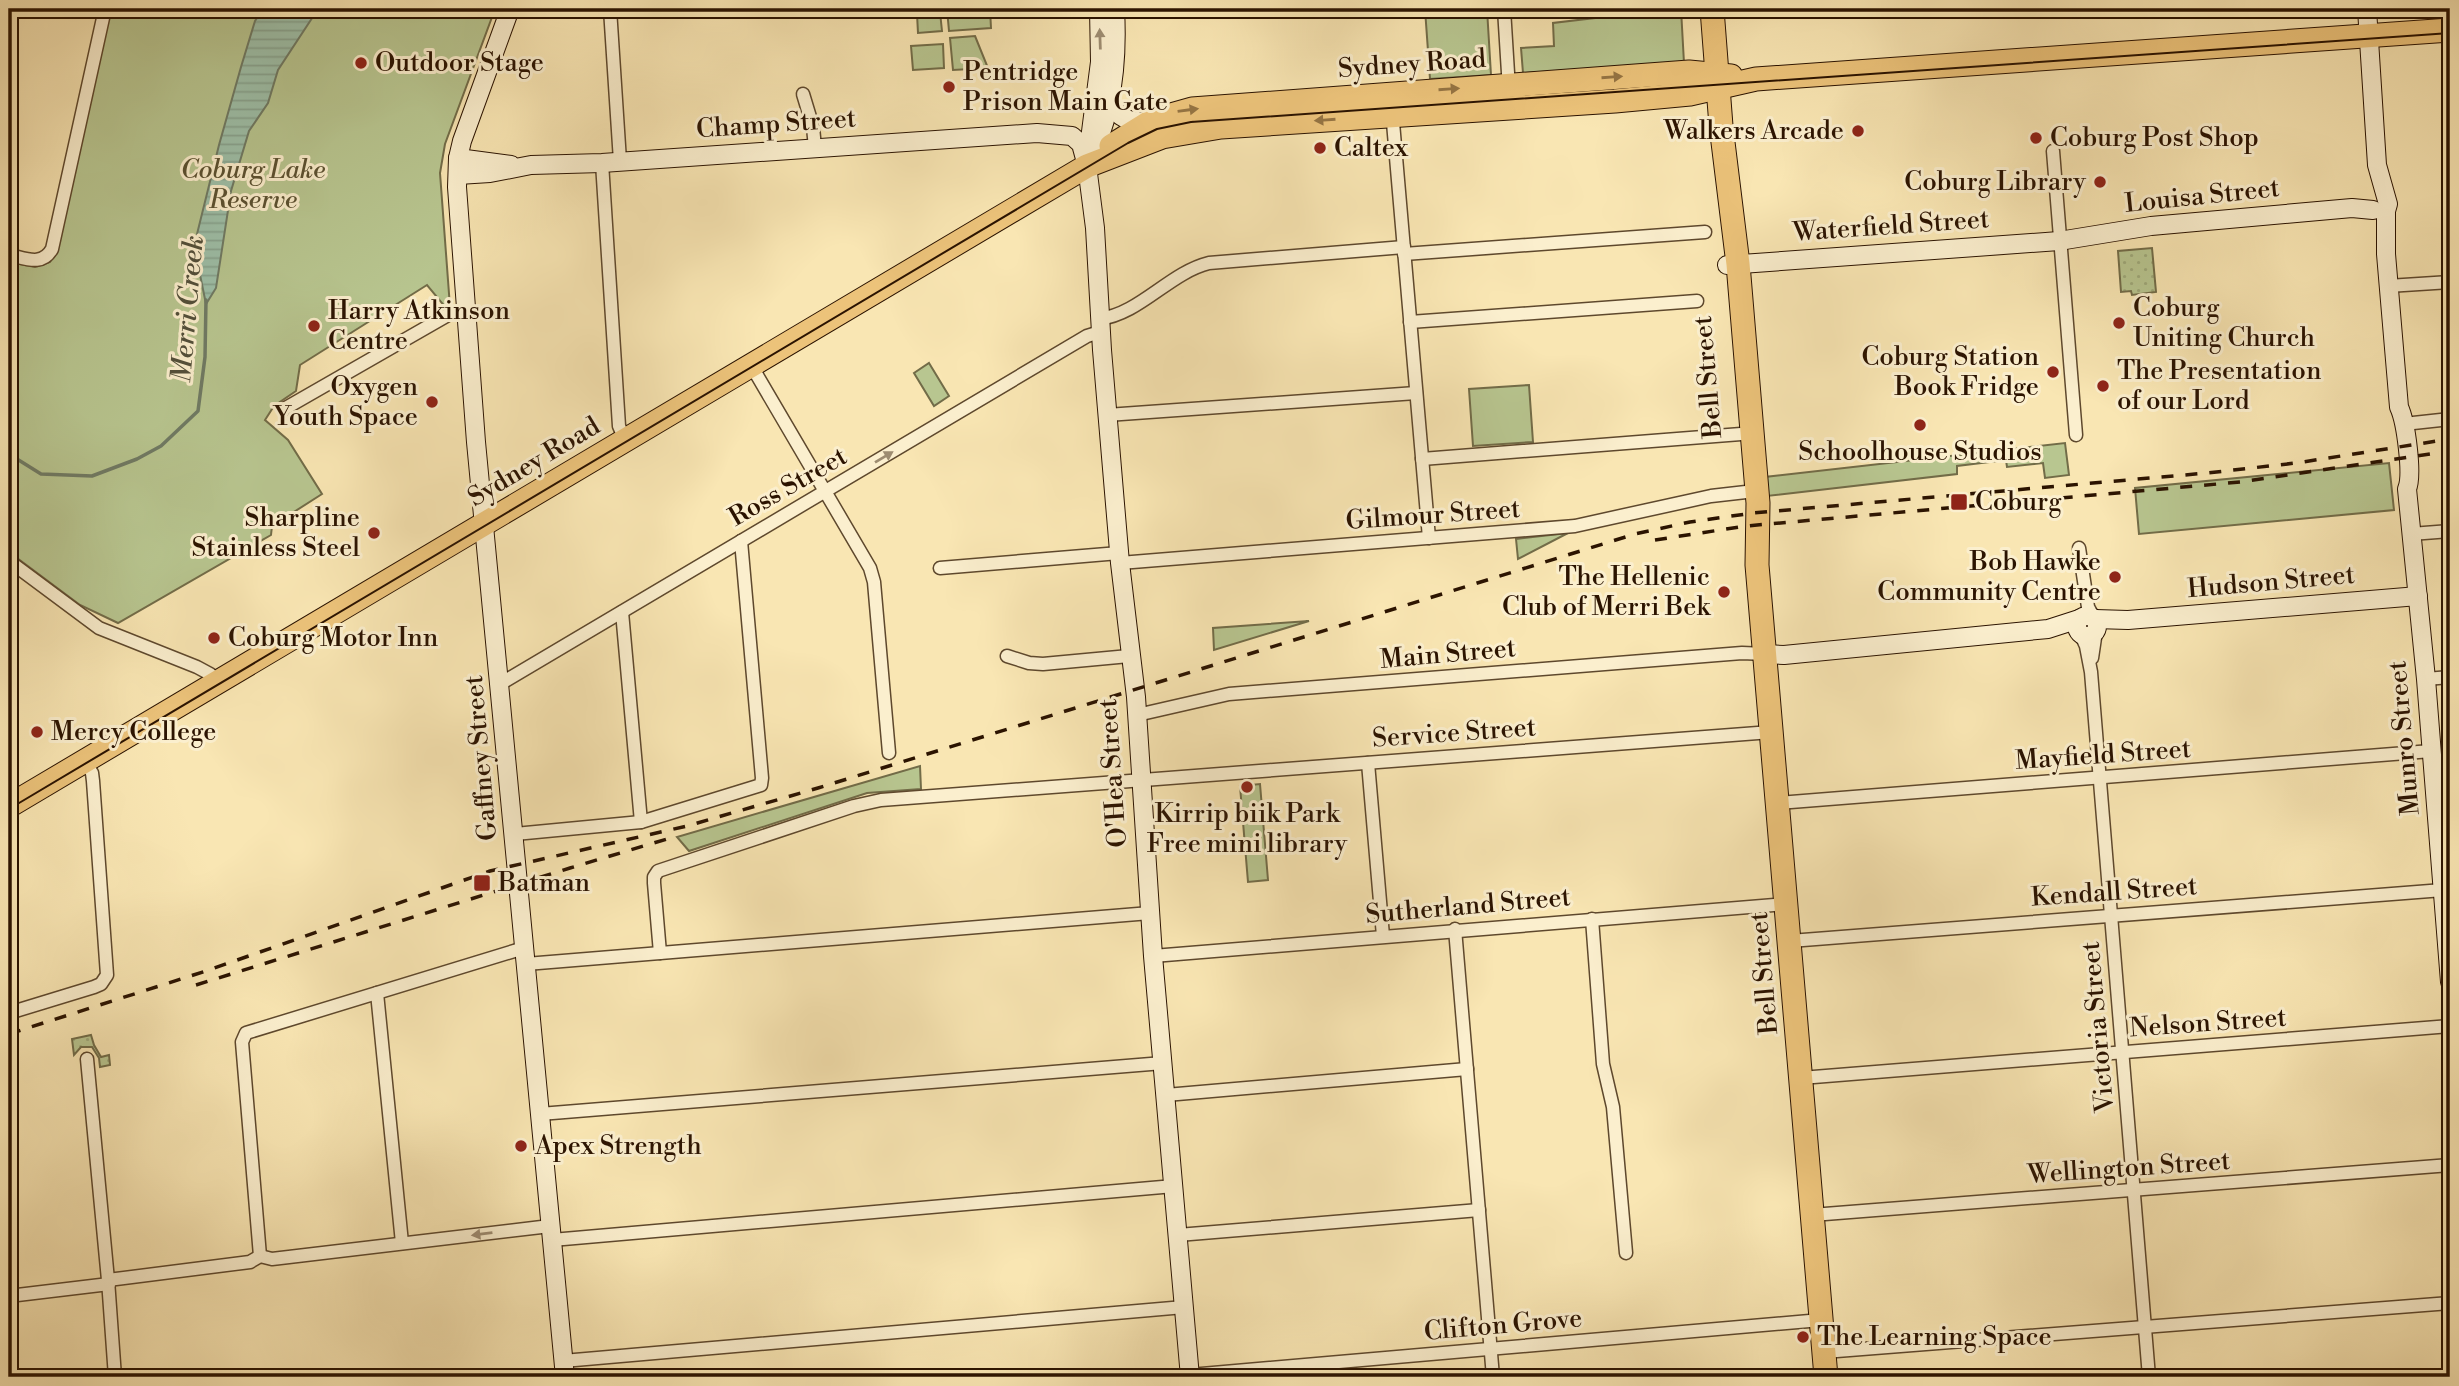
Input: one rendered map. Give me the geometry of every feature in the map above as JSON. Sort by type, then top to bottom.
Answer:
[{"type":"highway","name":"Bell Street","points":[[1697,9],[1721,126],[1741,435],[1750,537],[1757,565]]},
{"type":"highway","name":"Bell Street","points":[[1712,9],[1713,81]]},
{"type":"highway","name":"Sydney Road","points":[[9,806],[1087,166],[1137,145],[1182,133],[1392,105],[2450,30]]},
{"type":"highway","name":"Sydney Road","points":[[1087,166],[1118,141],[1153,120],[1192,109],[1392,105]]},
{"type":"highway","name":"Bell Street","points":[[1732,264],[1758,503],[1757,565],[1826,1377]]},
{"type":"street","points":[[9,255],[40,261],[47,257],[52,249],[105,9]]},
{"type":"street","name":"Gaffney Street","points":[[510,9],[469,119],[458,167],[466,308],[484,524],[564,1369]]},
{"type":"street","points":[[610,9],[611,162],[619,426],[625,440]]},
{"type":"street","points":[[1087,166],[1101,50],[1099,9]]},
{"type":"street","points":[[1087,166],[1101,138],[1109,100],[1116,47],[1115,9]]},
{"type":"street","points":[[1504,9],[1509,96]]},
{"type":"street","name":"Munro Street","points":[[2367,9],[2378,205],[2386,254],[2410,482],[2407,489],[2431,751],[2445,845],[2443,890],[2450,981]]},
{"type":"street","points":[[803,93],[813,127],[815,148]]},
{"type":"street","points":[[1109,100],[1118,115],[1126,119],[1143,122],[1153,120]]},
{"type":"street","points":[[1392,105],[1429,538]]},
{"type":"street","name":"Champ Street","points":[[458,167],[490,173],[518,166],[1037,133],[1080,125],[1091,117]]},
{"type":"street","points":[[469,119],[476,143],[489,161]]},
{"type":"street","name":"Champ Street","points":[[1037,133],[1066,135],[1079,140],[1087,166]]},
{"type":"street","points":[[2053,151],[2076,435]]},
{"type":"street","name":"Champ Street","points":[[458,167],[489,161],[518,166]]},
{"type":"street","name":"O'Hea Street","points":[[1087,166],[1095,228],[1100,326],[1120,558],[1137,715],[1153,956],[1190,1376]]},
{"type":"street","name":"Louisa Street","points":[[2059,241],[2151,226],[2378,205]]},
{"type":"street","name":"Ross Street","points":[[500,684],[826,493],[1091,334],[1118,314],[1200,265],[1705,232]]},
{"type":"street","name":"Waterfield Street","points":[[1732,264],[2059,241]]},
{"type":"street","points":[[2388,286],[2450,282]]},
{"type":"street","points":[[1410,322],[1697,301]]},
{"type":"street","points":[[284,409],[448,315],[466,308]]},
{"type":"street","points":[[751,365],[872,574],[889,753]]},
{"type":"street","points":[[1107,415],[1416,393]]},
{"type":"street","points":[[2402,416],[2450,419]]},
{"type":"street","points":[[1422,459],[1741,435]]},
{"type":"street","name":"Gilmour Street","points":[[940,568],[1429,538],[1576,526],[1712,496],[1746,492]]},
{"type":"street","points":[[2366,601],[2399,588],[2407,580],[2411,534],[2450,531]]},
{"type":"street","points":[[515,834],[641,822],[761,785],[760,742],[741,541]]},
{"type":"street","name":"Victoria Street","points":[[2079,548],[2088,626],[2086,646],[2091,672],[2149,1377]]},
{"type":"street","points":[[9,561],[99,628],[205,670],[208,688]]},
{"type":"street","name":"Hudson Street","points":[[1765,654],[1784,655],[2128,620],[2418,596]]},
{"type":"street","points":[[622,612],[641,822]]},
{"type":"street","name":"Main Street","points":[[1137,715],[1229,694],[1742,653],[1765,654]]},
{"type":"street","points":[[1007,656],[1043,664],[1129,656]]},
{"type":"street","points":[[188,664],[208,688]]},
{"type":"street","points":[[2426,679],[2450,677]]},
{"type":"street","name":"Service Street","points":[[660,953],[654,877],[663,869],[867,802],[1771,732]]},
{"type":"street","name":"Mayfield Street","points":[[1778,803],[2431,751]]},
{"type":"street","points":[[9,1013],[94,987],[101,984],[107,975],[93,781],[85,761]]},
{"type":"street","points":[[1368,763],[1383,936]]},
{"type":"street","name":"Kendall Street","points":[[1790,941],[2443,890]]},
{"type":"street","name":"Sutherland Street","points":[[1153,956],[1455,929],[1786,904]]},
{"type":"street","points":[[260,1256],[242,1042],[246,1033],[253,1029],[377,993],[525,956],[660,953],[1150,913]]},
{"type":"street","points":[[1592,919],[1603,1064],[1613,1107],[1626,1253]]},
{"type":"street","points":[[1455,929],[1493,1377]]},
{"type":"street","points":[[377,993],[402,1243]]},
{"type":"street","name":"Nelson Street","points":[[1801,1078],[2450,1027]]},
{"type":"street","points":[[87,1059],[109,1282],[115,1377]]},
{"type":"street","points":[[540,1114],[1163,1063]]},
{"type":"street","points":[[1166,1095],[1467,1069]]},
{"type":"street","name":"Wellington Street","points":[[1812,1215],[2450,1165]]},
{"type":"street","points":[[9,1296],[250,1262],[260,1256],[272,1259],[402,1243],[1174,1186]]},
{"type":"street","points":[[1178,1235],[1479,1210]]},
{"type":"street","points":[[1824,1352],[2450,1303]]},
{"type":"street","points":[[564,1369],[1184,1307]]},
{"type":"street","name":"Clifton Grove","points":[[1190,1376],[1821,1320]]},
{"type":"green space","name":"Coburg Lake Reserve","points":[[110,9],[495,9],[445,144],[440,173],[450,307],[446,308],[427,285],[300,365],[296,391],[274,406],[265,420],[288,440],[322,494],[272,526],[271,535],[118,623],[80,605],[9,552],[12,545],[9,542],[9,262],[35,267],[50,262],[57,252]]},
{"type":"green space","points":[[947,9],[990,9],[991,28],[949,31]]},
{"type":"green space","points":[[1425,9],[1487,9],[1491,75],[1430,79]]},
{"type":"green space","points":[[1621,9],[1681,9],[1684,63],[1523,73],[1521,48],[1554,46],[1553,23],[1603,17],[1603,12]]},
{"type":"green space","points":[[940,12],[942,31],[918,33],[917,14]]},
{"type":"green space","points":[[975,36],[988,68],[953,70],[950,38]]},
{"type":"green space","points":[[943,44],[944,68],[913,70],[911,46]]},
{"type":"green space","points":[[2152,248],[2156,292],[2132,295],[2131,291],[2121,292],[2118,251]]},
{"type":"green space","points":[[929,363],[949,396],[934,406],[914,373]]},
{"type":"green space","points":[[1529,385],[1533,442],[1473,446],[1469,389]]},
{"type":"green space","points":[[2065,443],[2069,475],[2045,478],[2043,463],[2007,467],[2006,460],[1957,466],[1957,474],[1767,496],[1765,477]]},
{"type":"green space","points":[[2389,463],[2394,510],[2139,534],[2135,488]]},
{"type":"green space","points":[[1568,533],[1518,559],[1516,539]]},
{"type":"green space","points":[[1309,621],[1214,650],[1213,628]]},
{"type":"green space","points":[[920,766],[921,789],[867,793],[689,851],[677,837]]},
{"type":"green space","points":[[1260,784],[1268,880],[1248,882],[1240,786]]},
{"type":"green space","points":[[91,1035],[101,1057],[109,1055],[110,1065],[100,1067],[99,1058],[92,1047],[81,1047],[74,1055],[72,1039]]},
{"type":"shaded area","points":[[263,9],[318,9],[278,70],[268,103],[249,131],[231,191],[216,288],[206,304],[197,260],[197,234],[241,67],[255,21]]},
{"type":"waterway","name":"Merri Creek","points":[[9,454],[41,474],[92,476],[137,459],[161,446],[198,411],[205,357],[206,300]]},
{"type":"tram line","points":[[9,809],[1128,143],[1157,129],[1191,122],[2450,33]]},
{"type":"railway","points":[[9,1034],[206,971],[490,871],[687,826],[818,788],[1635,534],[1690,522],[1753,513],[2207,473],[2296,463],[2450,439]]},
{"type":"railway","points":[[1655,540],[1746,526],[2240,482],[2450,451]]},
{"type":"railway","points":[[196,985],[667,839]]},
{"type":"place","name":"Outdoor Stage","points":[[361,63]]},
{"type":"place","name":"Pentridge Prison Main Gate","points":[[949,87]]},
{"type":"place","name":"Walkers Arcade","points":[[1858,131]]},
{"type":"place","name":"Coburg Post Shop","points":[[2036,138]]},
{"type":"place","name":"Caltex","points":[[1320,148]]},
{"type":"place","name":"Coburg Library","points":[[2100,182]]},
{"type":"place","name":"Coburg Uniting Church","points":[[2119,323]]},
{"type":"place","name":"Harry Atkinson Centre","points":[[314,326]]},
{"type":"place","name":"Coburg Station Book Fridge","points":[[2053,372]]},
{"type":"place","name":"The Presentation of our Lord","points":[[2103,386]]},
{"type":"place","name":"Oxygen Youth Space","points":[[432,402]]},
{"type":"place","name":"Schoolhouse Studios","points":[[1920,425]]},
{"type":"place","name":"Coburg","points":[[1959,502]]},
{"type":"place","name":"Sharpline Stainless Steel","points":[[374,533]]},
{"type":"place","name":"Bob Hawke Community Centre","points":[[2115,577]]},
{"type":"place","name":"The Hellenic Club of Merri Bek","points":[[1724,592]]},
{"type":"place","name":"Coburg Motor Inn","points":[[214,638]]},
{"type":"place","name":"Mercy College","points":[[37,732]]},
{"type":"place","name":"Kirrip biik Park Free mini library","points":[[1247,787]]},
{"type":"place","name":"Batman","points":[[482,883]]},
{"type":"place","name":"Apex Strength","points":[[521,1146]]},
{"type":"place","name":"The Learning Space","points":[[1803,1337]]}]
